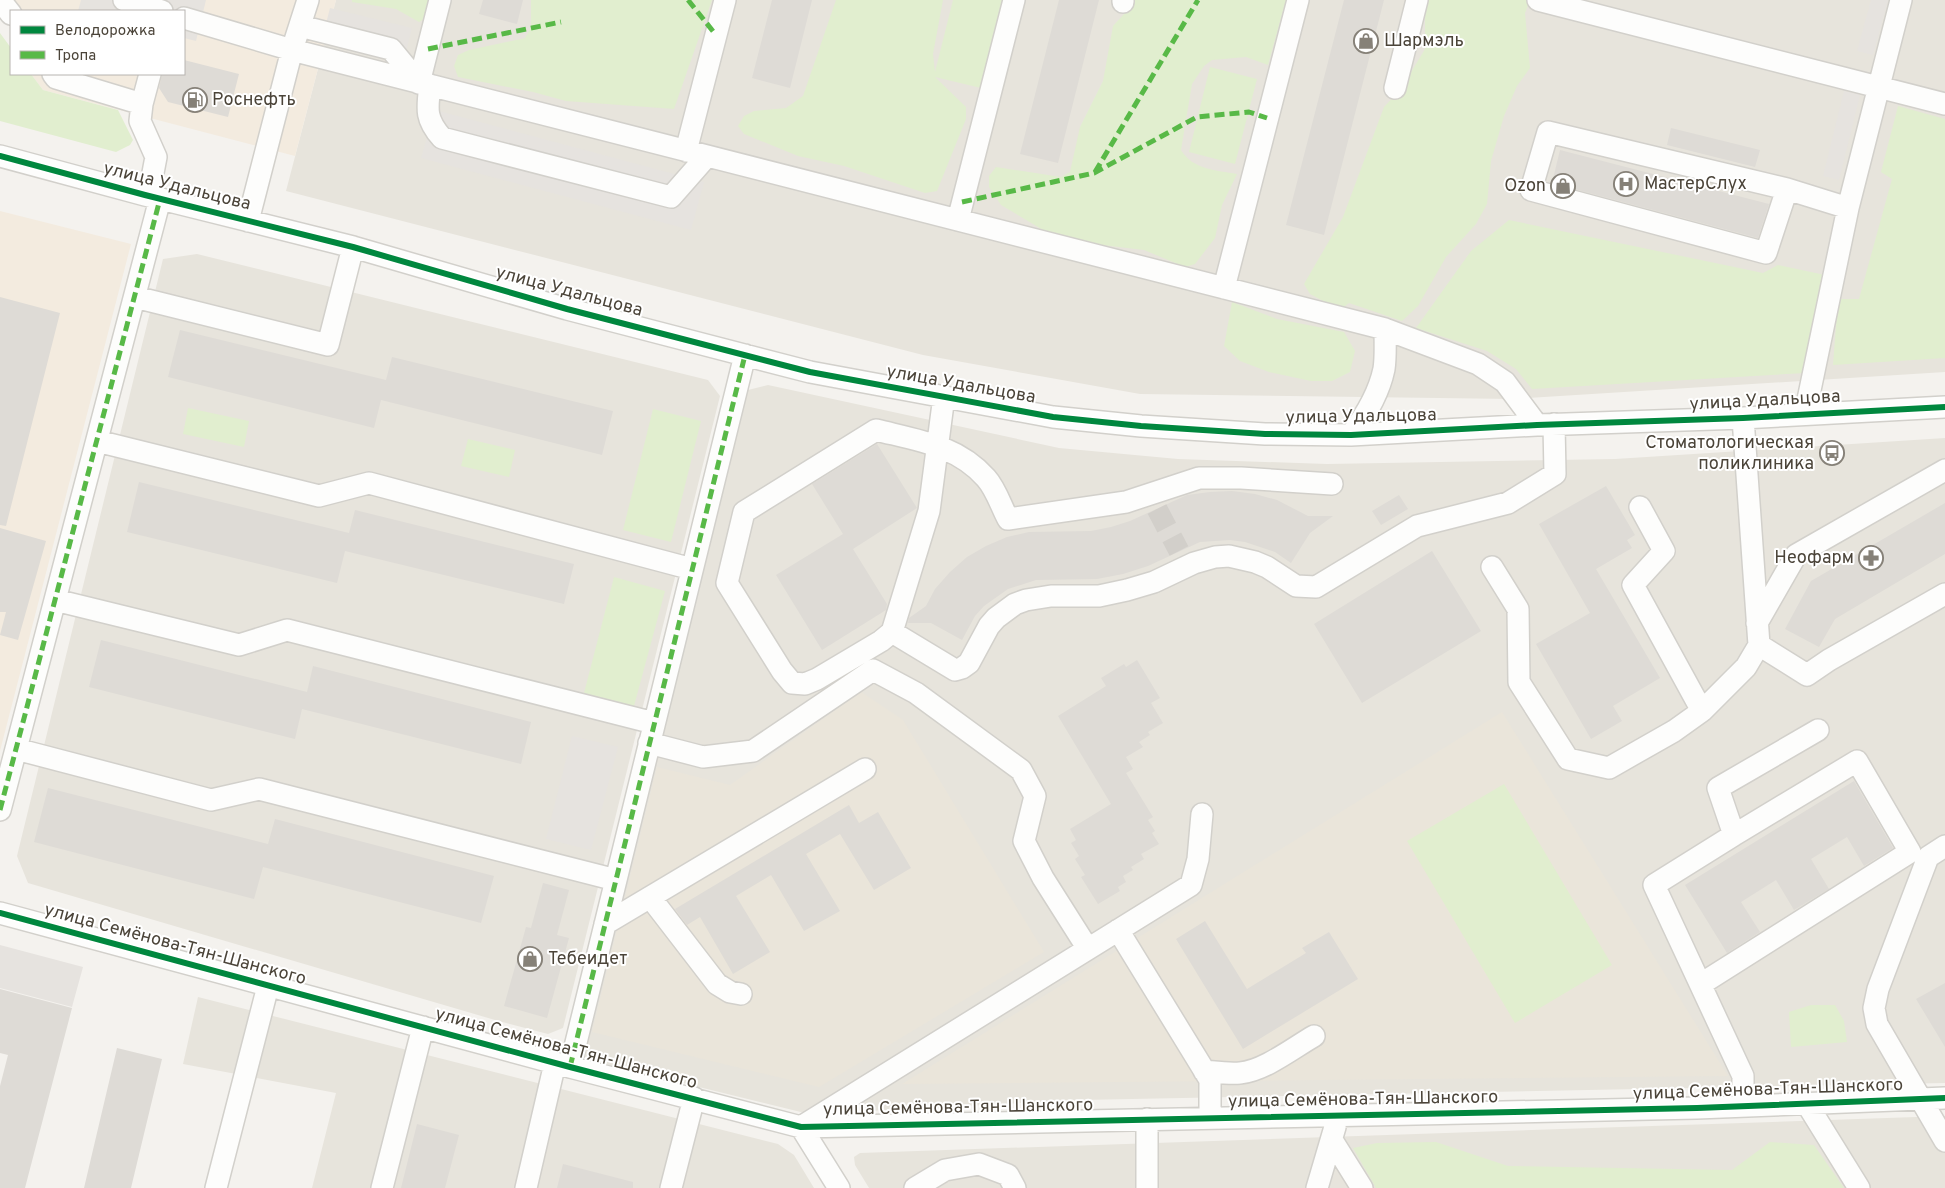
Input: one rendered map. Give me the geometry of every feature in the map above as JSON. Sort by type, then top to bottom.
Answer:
[{"type":"street","points":[[124,0],[159,10]]},
{"type":"street","points":[[248,221],[292,50],[308,0]]},
{"type":"street","points":[[440,0],[424,84],[426,112],[434,129],[442,138],[671,197],[708,156]]},
{"type":"street","points":[[686,151],[725,0]]},
{"type":"street","points":[[958,220],[1014,0]]},
{"type":"street","points":[[1224,288],[1298,0]]},
{"type":"street","points":[[1395,88],[1417,0]]},
{"type":"street","points":[[1538,0],[1945,104]]},
{"type":"street","points":[[1805,414],[1848,208],[1901,0]]},
{"type":"street","points":[[185,18],[292,50],[1385,329],[1478,364],[1505,382],[1545,425],[1555,474],[1508,503],[1417,526],[1316,587],[1296,586],[1267,567],[1242,558],[1183,559],[1154,582],[1127,590],[1099,596],[1038,597],[1015,604],[996,618],[989,626],[969,664],[955,670],[892,632]]},
{"type":"street","points":[[300,26],[391,49],[424,84]]},
{"type":"street","points":[[54,75],[56,78],[142,104]]},
{"type":"street","points":[[0,810],[135,297],[153,197],[152,178],[156,157],[140,121],[147,75]]},
{"type":"street","points":[[1787,189],[1766,253],[1531,190],[1548,132],[1787,189],[1848,208]]},
{"type":"street","name":"улица Удальцова","points":[[0,156],[352,247],[567,309],[810,372],[1053,416],[1141,426],[1266,434],[1350,435],[1945,408]]},
{"type":"street","points":[[135,297],[328,345],[352,247]]},
{"type":"street","points":[[1350,435],[1361,422],[1375,397],[1384,368],[1385,329]]},
{"type":"street","points":[[526,1188],[605,924],[745,355]]},
{"type":"street","points":[[944,396],[938,444],[929,511],[892,632],[881,641],[816,679],[805,684],[792,683],[782,672],[727,583],[744,512],[876,430],[938,444],[972,465],[987,480],[1008,519],[1126,502],[1153,502],[1199,478],[1241,478],[1332,484]]},
{"type":"street","points":[[1492,567],[1518,608],[1518,682],[1568,759],[1609,768],[1674,731],[1702,711],[1746,667],[1759,645],[1743,418]]},
{"type":"street","points":[[97,441],[319,496],[369,483],[692,569]]},
{"type":"street","points":[[1757,623],[1796,555],[1945,470]]},
{"type":"street","points":[[1640,507],[1664,551],[1633,586],[1702,711]]},
{"type":"street","points":[[1759,645],[1807,675],[1829,660],[1945,594]]},
{"type":"street","points":[[55,600],[239,645],[287,630],[652,733],[703,757],[753,751],[872,670],[916,693],[1021,770],[1035,796],[1024,841],[1043,878],[1088,949]]},
{"type":"street","points":[[1734,835],[1718,788],[1818,730]]},
{"type":"street","points":[[16,749],[211,800],[259,789],[616,880]]},
{"type":"street","points":[[1701,984],[1910,852],[1856,761],[1654,885],[1742,1076],[1744,1106]]},
{"type":"street","points":[[605,924],[865,769]]},
{"type":"street","points":[[839,1188],[801,1127],[1191,884],[1198,859],[1202,814]]},
{"type":"street","points":[[1945,846],[1928,857],[1878,989],[1874,1008],[1877,1024],[1945,1141]]},
{"type":"street","points":[[650,897],[717,984],[730,992],[741,994]]},
{"type":"street","name":"улица Семёнова-Тян-Шанского","points":[[0,913],[562,1065],[801,1127],[1744,1106],[1945,1098]]},
{"type":"street","points":[[1118,930],[1210,1080],[1210,1118]]},
{"type":"street","points":[[216,1188],[268,986]]},
{"type":"street","points":[[382,1188],[423,1027]]},
{"type":"street","points":[[1204,1071],[1234,1074],[1250,1072],[1314,1036]]},
{"type":"street","points":[[671,1188],[694,1098]]},
{"type":"street","points":[[1807,1104],[1859,1188]]},
{"type":"street","points":[[1317,1188],[1332,1140],[1336,1116]]},
{"type":"street","points":[[1147,1120],[1148,1188]]},
{"type":"street","points":[[1332,1140],[1362,1188]]},
{"type":"street","points":[[914,1188],[945,1170],[980,1164],[1008,1176],[1015,1188]]},
{"type":"shaded area","points":[[14,0],[336,0],[295,156],[43,90],[32,75],[185,75],[185,10],[13,10]]},
{"type":"shaded area","points":[[81,0],[206,0],[196,41],[185,38],[185,10],[78,10]]},
{"type":"shaded area","points":[[336,0],[1945,0],[1945,372],[1513,399],[1140,394],[923,355],[286,191]]},
{"type":"shaded area","points":[[1871,0],[1888,0],[1873,55],[1857,51]]},
{"type":"shaded area","points":[[330,8],[412,28],[403,64],[321,43]]},
{"type":"shaded area","points":[[1844,91],[1860,95],[1839,180],[1823,176]]},
{"type":"shaded area","points":[[435,110],[704,182],[691,230],[421,158]]},
{"type":"shaded area","points":[[0,211],[131,244],[0,751]]},
{"type":"shaded area","points":[[197,254],[708,380],[720,396],[563,1028],[548,1034],[495,1020],[28,883],[17,856],[163,259]]},
{"type":"shaded area","points":[[768,385],[1059,448],[1178,459],[1327,464],[1615,459],[1945,438],[1945,1083],[1081,1100],[809,1114],[585,1059],[580,1044],[748,390]]},
{"type":"shaded area","points":[[861,692],[903,720],[1044,952],[819,1087],[592,1032],[657,767],[730,785]]},
{"type":"shaded area","points":[[1502,712],[1728,1076],[902,1084]]},
{"type":"shaded area","points":[[572,736],[618,747],[591,850],[546,839]]},
{"type":"shaded area","points":[[0,945],[83,967],[72,1007],[0,988]]},
{"type":"shaded area","points":[[198,997],[778,1144],[794,1155],[814,1188],[312,1188],[336,1093],[183,1064]]},
{"type":"shaded area","points":[[1945,1116],[1945,1188],[869,1188],[855,1165],[854,1157],[860,1153]]},
{"type":"green space","points":[[352,0],[434,0],[426,18],[419,22],[396,9],[352,2]]},
{"type":"green space","points":[[531,0],[712,0],[674,109],[566,101],[533,92],[458,77],[454,66],[458,55],[469,50],[525,38],[531,28]]},
{"type":"green space","points":[[836,0],[943,0],[933,54],[935,72],[953,0],[1002,0],[981,88],[935,77],[966,107],[966,119],[937,191],[925,193],[844,166],[798,156],[744,134],[738,126],[744,116],[754,111],[786,108],[803,96]]},
{"type":"green space","points":[[1135,0],[1286,0],[1268,65],[1246,57],[1212,60],[1204,66],[1192,84],[1181,150],[1186,157],[1198,165],[1237,174],[1222,205],[1215,238],[1195,264],[1185,267],[1144,250],[1060,240],[1001,205],[989,187],[989,176],[996,167],[1061,177],[1070,172],[1080,127],[1103,81],[1113,26]]},
{"type":"green space","points":[[1425,0],[1530,0],[1525,13],[1530,68],[1517,86],[1504,116],[1491,161],[1487,204],[1476,224],[1446,257],[1418,306],[1402,321],[1349,303],[1340,310],[1310,294],[1304,284],[1343,217],[1384,107],[1401,89],[1425,49]]},
{"type":"green space","points":[[0,33],[10,47],[10,75],[32,75],[43,90],[118,110],[133,140],[130,145],[116,152],[0,121]]},
{"type":"green space","points":[[1210,67],[1257,79],[1235,164],[1189,152]]},
{"type":"green space","points":[[1898,106],[1945,119],[1945,358],[1833,365],[1838,299],[1859,299],[1892,179],[1881,172]]},
{"type":"green space","points":[[1509,220],[1763,273],[1778,265],[1825,275],[1805,373],[1532,389],[1516,369],[1487,351],[1416,328],[1471,251]]},
{"type":"green space","points":[[1232,302],[1277,319],[1344,332],[1355,351],[1350,372],[1332,381],[1311,381],[1269,372],[1240,361],[1224,346]]},
{"type":"green space","points":[[188,408],[249,421],[244,447],[183,434]]},
{"type":"green space","points":[[653,409],[701,421],[671,542],[623,530]]},
{"type":"green space","points":[[468,439],[515,450],[509,477],[461,466]]},
{"type":"green space","points":[[614,577],[665,591],[634,706],[584,693]]},
{"type":"green space","points":[[1504,784],[1612,965],[1515,1023],[1407,841]]},
{"type":"green space","points":[[1811,1005],[1835,1005],[1844,1021],[1847,1042],[1791,1047],[1789,1012]]},
{"type":"green space","points":[[1436,1142],[1508,1166],[1732,1170],[1770,1142],[1814,1145],[1844,1188],[1376,1188],[1353,1148],[1377,1143]]},
{"type":"building","points":[[483,0],[523,0],[517,24],[479,14]]},
{"type":"building","points":[[772,0],[812,0],[790,88],[752,78]]},
{"type":"building","points":[[1059,0],[1099,0],[1058,163],[1020,154]]},
{"type":"building","points":[[1344,0],[1384,0],[1324,235],[1286,225]]},
{"type":"building","points":[[185,60],[239,74],[228,117],[168,102],[159,88],[162,75],[185,75]]},
{"type":"building","points":[[1671,128],[1760,150],[1755,167],[1667,145]]},
{"type":"building","points":[[1560,150],[1769,204],[1758,238],[1552,183]]},
{"type":"building","points":[[0,297],[60,313],[6,526],[0,525]]},
{"type":"building","points":[[180,330],[386,380],[392,357],[613,411],[602,455],[381,400],[374,428],[168,377]]},
{"type":"building","points":[[877,444],[917,508],[853,549],[887,604],[886,610],[822,650],[776,575],[843,534],[812,484]]},
{"type":"building","points":[[139,482],[349,533],[355,510],[574,564],[564,604],[345,551],[337,583],[127,532]]},
{"type":"building","points":[[1606,486],[1635,535],[1627,540],[1632,548],[1596,569],[1660,678],[1613,706],[1622,721],[1591,739],[1536,644],[1590,613],[1539,524]]},
{"type":"building","points":[[1232,491],[1255,494],[1277,500],[1308,516],[1333,516],[1310,533],[1291,563],[1275,552],[1245,542],[1230,540],[1200,542],[1148,566],[1123,574],[1097,579],[1036,580],[1008,589],[984,606],[975,616],[962,640],[931,623],[908,623],[909,618],[926,606],[935,589],[950,572],[967,557],[1007,537],[1029,532],[1091,531],[1111,527],[1130,521],[1187,495]]},
{"type":"building","points":[[1399,495],[1408,509],[1381,525],[1372,511]]},
{"type":"building","points":[[1945,503],[1945,554],[1835,619],[1819,647],[1785,629],[1811,581]]},
{"type":"building","points":[[0,528],[46,541],[18,640],[0,635],[6,612],[0,612]]},
{"type":"building","points":[[1432,551],[1481,631],[1362,703],[1314,624]]},
{"type":"building","points":[[101,640],[307,692],[313,666],[531,722],[521,764],[302,709],[295,739],[89,687]]},
{"type":"building","points":[[1137,660],[1160,698],[1151,703],[1163,723],[1148,732],[1150,735],[1139,742],[1143,747],[1126,757],[1133,769],[1126,773],[1153,817],[1148,820],[1155,831],[1152,833],[1159,844],[1141,854],[1144,859],[1131,867],[1133,870],[1123,876],[1126,882],[1118,887],[1120,891],[1098,904],[1081,877],[1085,875],[1075,859],[1079,856],[1071,843],[1076,840],[1070,829],[1111,804],[1058,716],[1106,686],[1101,678],[1124,664],[1126,667]]},
{"type":"building","points":[[1854,781],[1893,848],[1864,866],[1847,837],[1811,859],[1829,889],[1794,910],[1776,880],[1741,902],[1760,932],[1727,953],[1685,885]]},
{"type":"building","points":[[48,788],[268,844],[275,819],[494,876],[481,923],[263,867],[254,899],[34,842]]},
{"type":"building","points":[[849,805],[859,823],[878,812],[911,868],[874,890],[840,834],[806,854],[840,911],[804,931],[771,875],[736,896],[770,952],[733,974],[700,917],[687,925],[675,909]]},
{"type":"building","points":[[543,883],[569,890],[557,935],[569,938],[547,1018],[504,1006],[526,927],[531,928]]},
{"type":"building","points":[[1205,921],[1247,989],[1306,953],[1302,948],[1329,932],[1358,979],[1243,1049],[1176,939]]},
{"type":"building","points":[[1945,983],[1945,1047],[1916,999]]},
{"type":"building","points":[[0,989],[72,1008],[25,1188],[0,1188],[0,1086],[8,1055],[0,1053]]},
{"type":"building","points":[[117,1048],[162,1059],[131,1188],[84,1188]]},
{"type":"building","points":[[417,1124],[459,1135],[445,1188],[401,1188]]},
{"type":"building","points":[[563,1164],[633,1182],[633,1188],[557,1188]]},
{"type":"tunnel","points":[[1157,509],[1179,551]]},
{"type":"marked path","points":[[688,0],[716,35]]},
{"type":"marked path","points":[[1095,172],[1198,0]]},
{"type":"marked path","points":[[428,49],[561,22]]},
{"type":"marked path","points":[[962,202],[1094,173],[1197,117],[1249,112],[1267,118]]},
{"type":"marked path","points":[[0,810],[160,199]]},
{"type":"marked path","points":[[570,1067],[745,355]]},
{"type":"cycle path","points":[[0,156],[145,195],[353,247],[567,309],[810,372],[1053,417],[1141,426],[1265,434],[1351,435],[1945,407]]},
{"type":"cycle path","points":[[0,913],[570,1067],[801,1127],[1697,1108],[1945,1098]]},
{"type":"place","name":"Шармэль","points":[[1366,41]]},
{"type":"place","name":"Роснефть","points":[[195,100]]},
{"type":"place","name":"МастерСлух","points":[[1626,184]]},
{"type":"place","name":"Ozon","points":[[1563,186]]},
{"type":"place","name":"Стоматологическая поликлиника","points":[[1832,453]]},
{"type":"place","name":"Неофарм","points":[[1871,558]]},
{"type":"place","name":"Тебеидет","points":[[530,959]]}]
